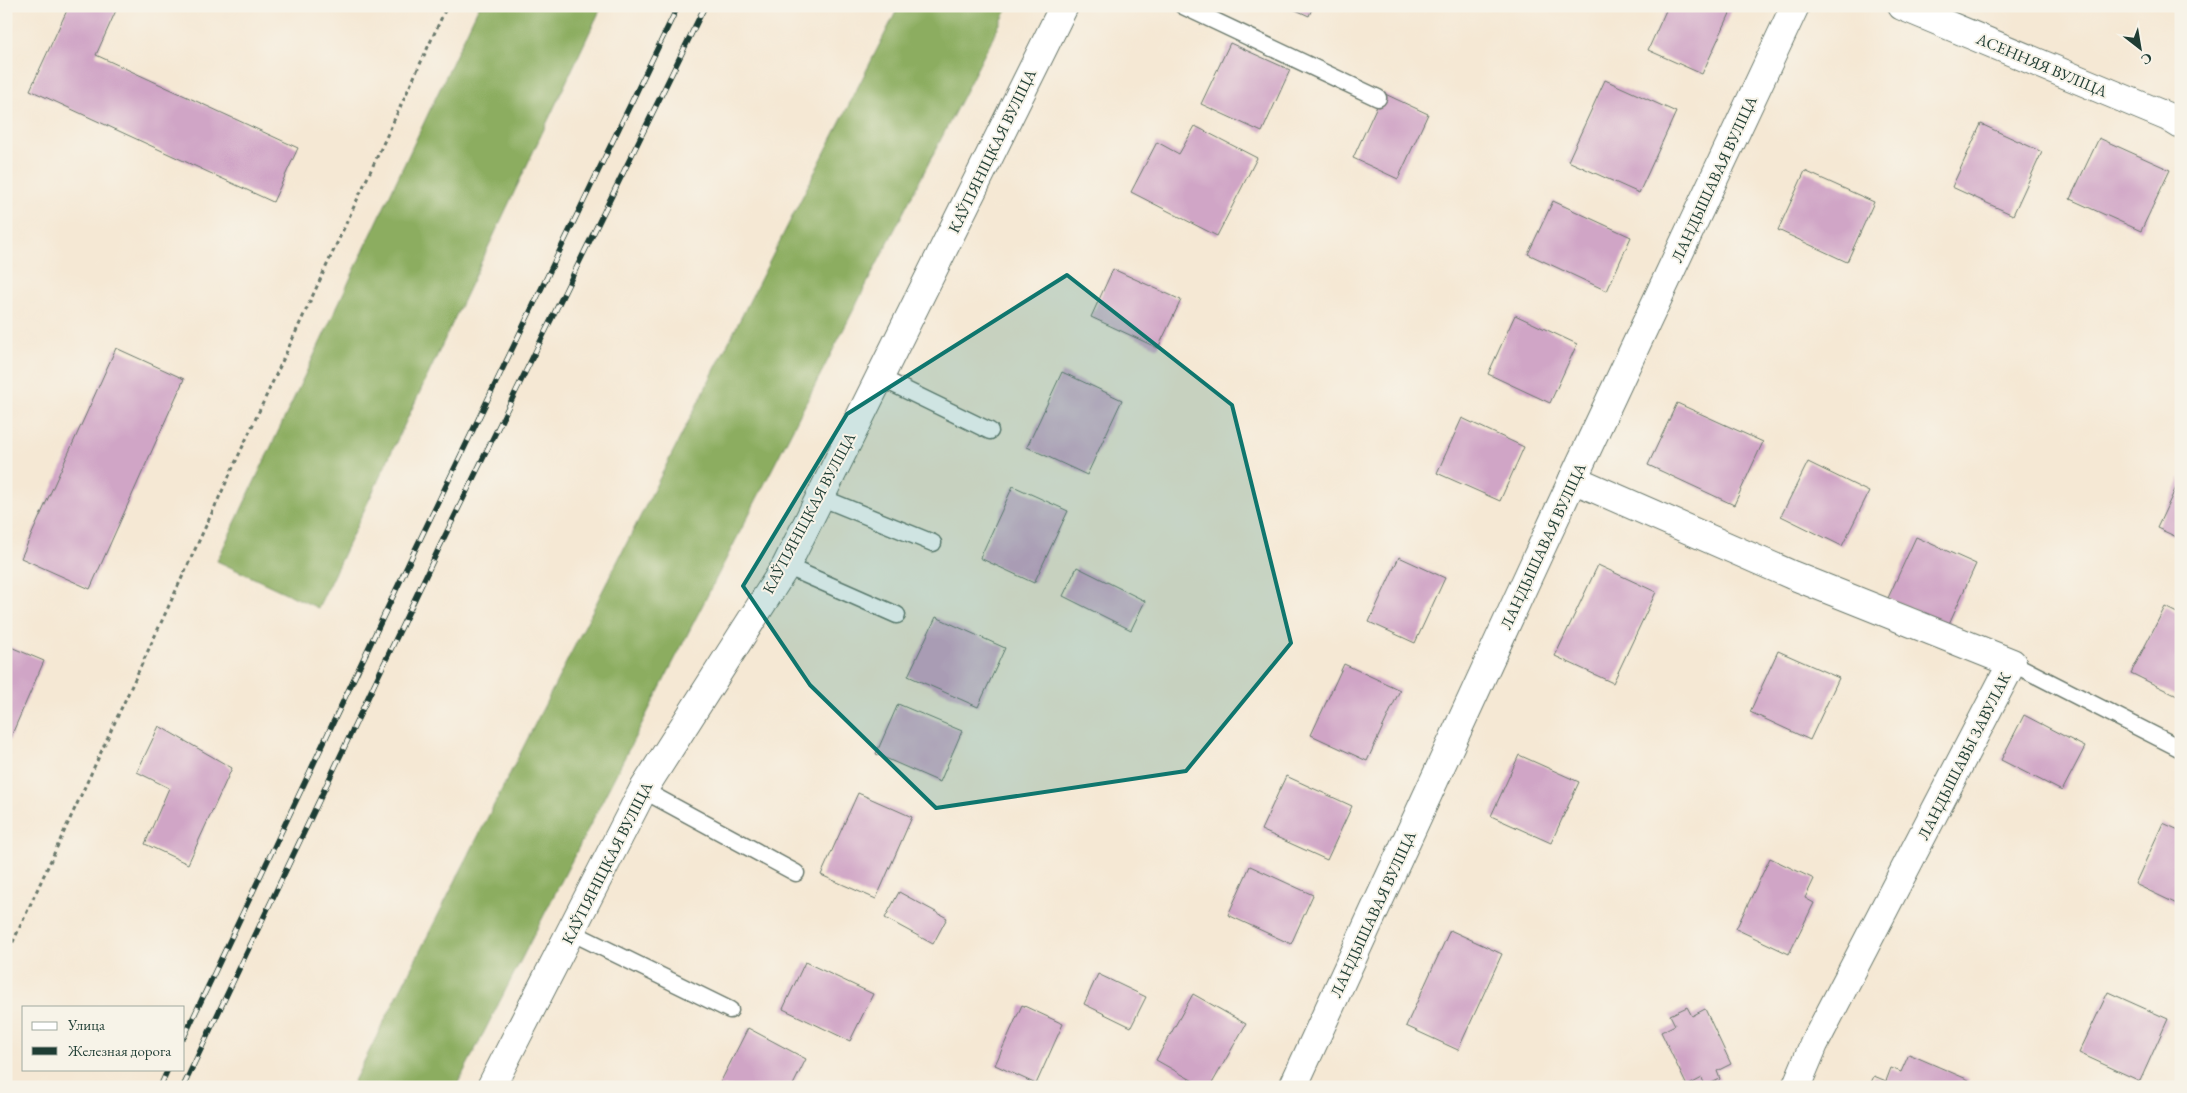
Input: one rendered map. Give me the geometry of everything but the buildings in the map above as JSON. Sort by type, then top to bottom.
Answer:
[{"type":"street","name":"КАЎПЯНІЦКАЯ ВУЛІЦА","points":[[491,1087],[643,790],[786,566],[1064,6]]},
{"type":"street","name":"ЛАНДЫШАВАЯ ВУЛІЦА","points":[[1294,1087],[1573,479],[1795,6]]},
{"type":"street","name":"АСЕННЯЯ ВУЛІЦА","points":[[1902,6],[2168,117],[2181,125]]},
{"type":"street","name":"ЛАНДЫШАВЫ ЗАВУЛАК","points":[[1573,479],[1792,575],[2012,663],[1814,1044],[1796,1087]]},
{"type":"lane","points":[[1183,6],[1378,98]]},
{"type":"lane","points":[[879,377],[990,430]]},
{"type":"lane","points":[[820,497],[932,544]]},
{"type":"lane","points":[[786,566],[897,615]]},
{"type":"lane","points":[[2012,663],[2181,749]]},
{"type":"lane","points":[[643,790],[796,873]]},
{"type":"lane","points":[[571,932],[730,1010]]},
{"type":"path","points":[[6,957],[360,198],[447,6]]},
{"type":"highlighted area","points":[[1067,275],[1232,405],[1291,643],[1186,771],[936,808],[810,685],[743,586],[847,414]]},
{"type":"green space","points":[[479,6],[602,6],[318,608],[217,561]]},
{"type":"green space","points":[[899,6],[1009,6],[456,1087],[351,1087]]},
{"type":"railway","points":[[185,1035],[414,552],[678,6]]},
{"type":"railway","points":[[183,1087],[439,548],[705,6]]},
{"type":"railway","points":[[160,1087],[168,1070]]}]
